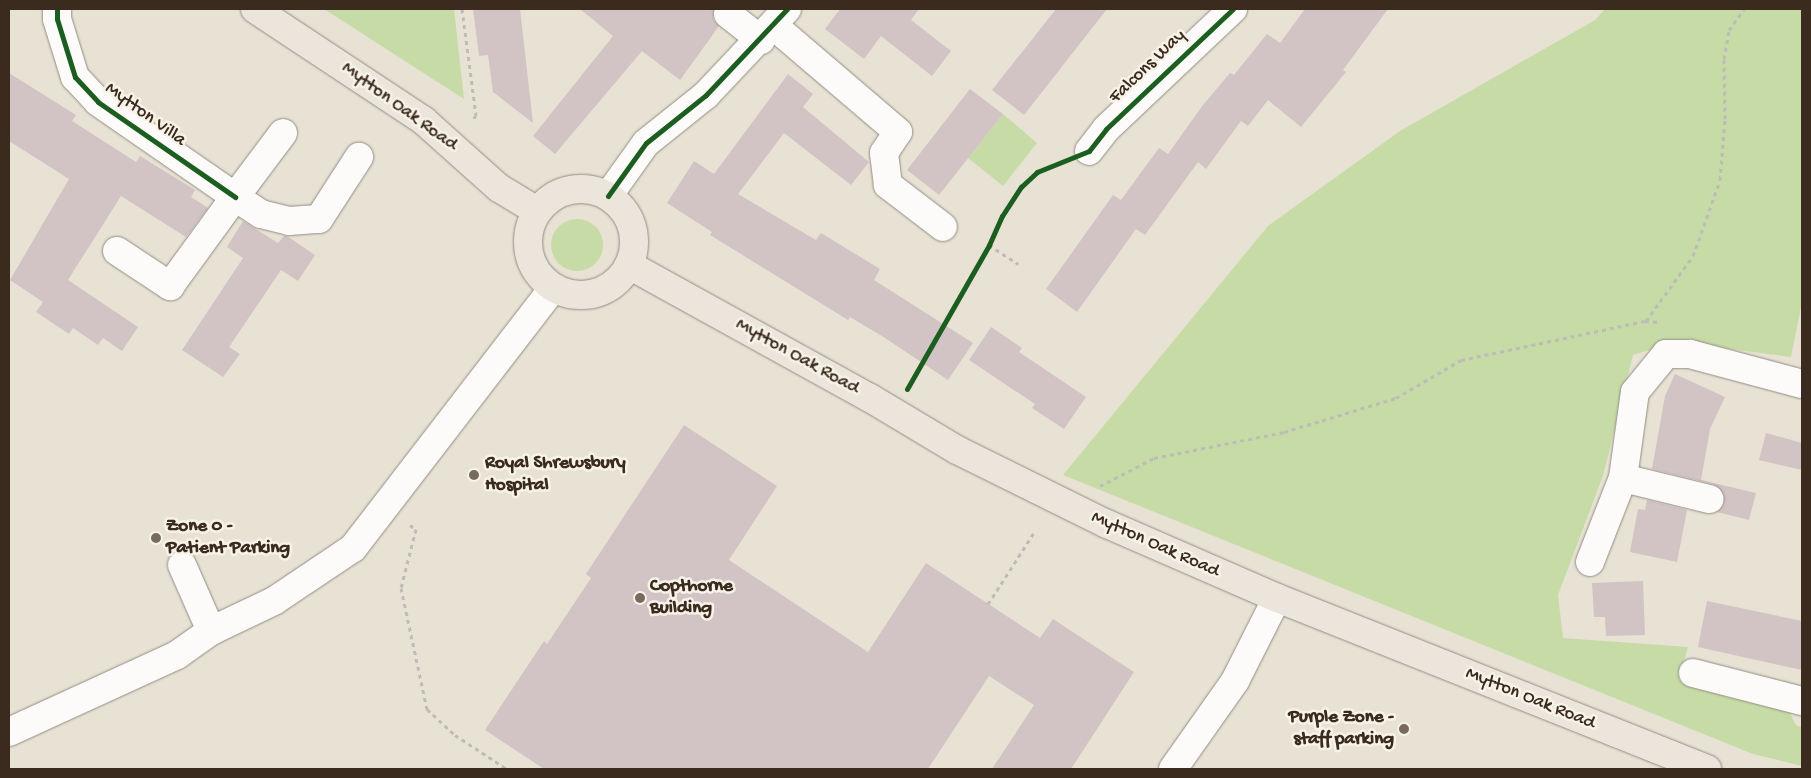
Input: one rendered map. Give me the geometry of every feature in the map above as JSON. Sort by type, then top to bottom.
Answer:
[{"type":"main road","name":"Mytton Oak Road","points":[[254,9],[424,121],[499,188],[537,212]]},
{"type":"main road","points":[[577,189],[608,196],[629,219],[634,234],[630,265],[619,280],[604,290],[588,295],[570,294],[553,288],[542,278],[529,253],[528,238],[537,212],[548,200],[577,189]]},
{"type":"main road","name":"Mytton Oak Road","points":[[630,265],[870,398],[957,450],[1107,524],[1276,598],[1707,769]]},
{"type":"street","name":"Mytton Villa","points":[[57,9],[57,19],[75,77],[98,102],[261,214],[290,221],[319,219],[359,157]]},
{"type":"street","name":"Falcons Way","points":[[1089,151],[1106,129],[1233,9]]},
{"type":"street","points":[[728,14],[774,25],[898,132],[884,153],[888,185],[944,227]]},
{"type":"street","points":[[608,196],[646,143],[706,95],[774,25]]},
{"type":"street","points":[[117,251],[170,286],[283,133]]},
{"type":"street","points":[[9,732],[177,655],[211,631],[274,601],[353,548],[553,288]]},
{"type":"street","points":[[1590,562],[1623,478],[1635,392],[1666,354],[1690,354],[1766,376],[1802,381]]},
{"type":"street","points":[[1623,478],[1709,499]]},
{"type":"street","points":[[182,565],[211,631]]},
{"type":"street","points":[[1173,769],[1236,681],[1276,598]]},
{"type":"street","points":[[1693,673],[1802,701]]},
{"type":"path","points":[[462,9],[476,115],[471,124]]},
{"type":"path","points":[[1646,321],[1693,256],[1720,180],[1725,119],[1724,59],[1729,30],[1744,9]]},
{"type":"path","points":[[984,254],[992,238]]},
{"type":"path","points":[[989,246],[1018,264]]},
{"type":"path","points":[[1095,491],[1154,458],[1284,432],[1396,398],[1461,360],[1646,321],[1664,322]]},
{"type":"path","points":[[385,506],[416,529],[401,588],[428,709],[455,734],[507,769]]},
{"type":"path","points":[[988,604],[1035,531]]},
{"type":"green space","points":[[324,9],[454,9],[464,99]]},
{"type":"green space","points":[[1605,9],[1802,9],[1802,302],[1791,357],[1675,342],[1633,355],[1603,476],[1558,595],[1563,638],[1688,647],[1679,680],[1789,711],[1796,725],[1802,727],[1802,766],[1753,754],[1063,475],[1268,226],[1400,131],[1595,20]]},
{"type":"green space","points":[[1003,114],[1037,143],[1003,186],[968,158]]},
{"type":"green space","points":[[572,219],[582,219],[592,223],[599,230],[603,245],[599,260],[592,267],[582,271],[572,271],[562,267],[555,260],[551,250],[551,240],[555,230],[562,223]]},
{"type":"building","points":[[473,9],[520,9],[533,123],[493,92],[488,55],[479,56]]},
{"type":"building","points":[[580,9],[714,9],[713,19],[719,26],[680,80],[642,51],[555,154],[533,136],[613,36]]},
{"type":"building","points":[[840,9],[919,9],[911,20],[951,51],[932,76],[881,36],[864,59],[825,29]]},
{"type":"building","points":[[1056,9],[1107,9],[1024,115],[992,90]]},
{"type":"building","points":[[1305,9],[1388,9],[1343,70],[1346,72],[1301,127],[1268,100],[1248,126],[1241,121],[1206,169],[1198,162],[1145,235],[1136,229],[1077,312],[1046,289],[1113,195],[1121,200],[1159,148],[1168,154],[1203,105],[1230,73],[1234,75],[1267,34],[1280,43]]},
{"type":"building","points":[[9,73],[76,115],[72,121],[136,162],[140,156],[195,190],[191,197],[208,208],[186,237],[121,196],[68,280],[138,327],[122,351],[103,338],[98,345],[73,328],[69,334],[36,312],[43,302],[10,280],[69,179],[9,141]]},
{"type":"building","points":[[788,74],[813,94],[803,107],[869,162],[851,185],[784,133],[738,194],[816,240],[821,233],[880,269],[874,280],[973,343],[948,380],[882,336],[850,317],[848,320],[710,235],[712,232],[667,203],[694,161],[714,174]]},
{"type":"building","points":[[970,89],[1003,114],[939,195],[907,170]]},
{"type":"building","points":[[243,221],[278,243],[284,236],[287,236],[315,255],[298,281],[281,270],[229,347],[240,354],[223,377],[182,350],[243,258],[227,247]]},
{"type":"building","points":[[991,327],[1022,348],[1019,352],[1086,397],[1064,429],[1032,408],[1035,404],[969,360]]},
{"type":"building","points":[[1675,374],[1725,397],[1710,429],[1701,480],[1756,493],[1749,520],[1717,512],[1724,503],[1724,495],[1713,484],[1652,469],[1665,396]]},
{"type":"building","name":"Copthorne Building","points":[[684,425],[777,486],[729,560],[868,652],[926,563],[1040,638],[1053,619],[1134,672],[1071,769],[992,769],[1034,705],[989,676],[928,769],[544,769],[485,730],[544,641],[547,644],[591,578],[586,574]]},
{"type":"building","points":[[1766,433],[1802,443],[1802,470],[1759,460]]},
{"type":"building","points":[[1647,500],[1687,510],[1677,562],[1630,552],[1638,509],[1645,510]]},
{"type":"building","points":[[1643,581],[1645,635],[1606,636],[1605,617],[1594,617],[1592,583]]},
{"type":"building","points":[[1707,601],[1802,621],[1802,670],[1698,647]]},
{"type":"cycle path","points":[[57,9],[57,19],[75,77],[98,102],[235,197]]},
{"type":"cycle path","points":[[608,196],[646,143],[706,95],[787,9]]},
{"type":"cycle path","points":[[907,389],[989,245],[1002,216],[1021,187],[1037,172],[1089,151],[1106,129],[1233,9]]},
{"type":"place","name":"Royal Shrewsbury Hospital","points":[[474,475]]},
{"type":"place","name":"Zone 0 - Patient Parking","points":[[156,538]]},
{"type":"place","name":"Copthorne Building","points":[[640,598]]},
{"type":"place","name":"Purple Zone - staff parking","points":[[1404,729]]}]
